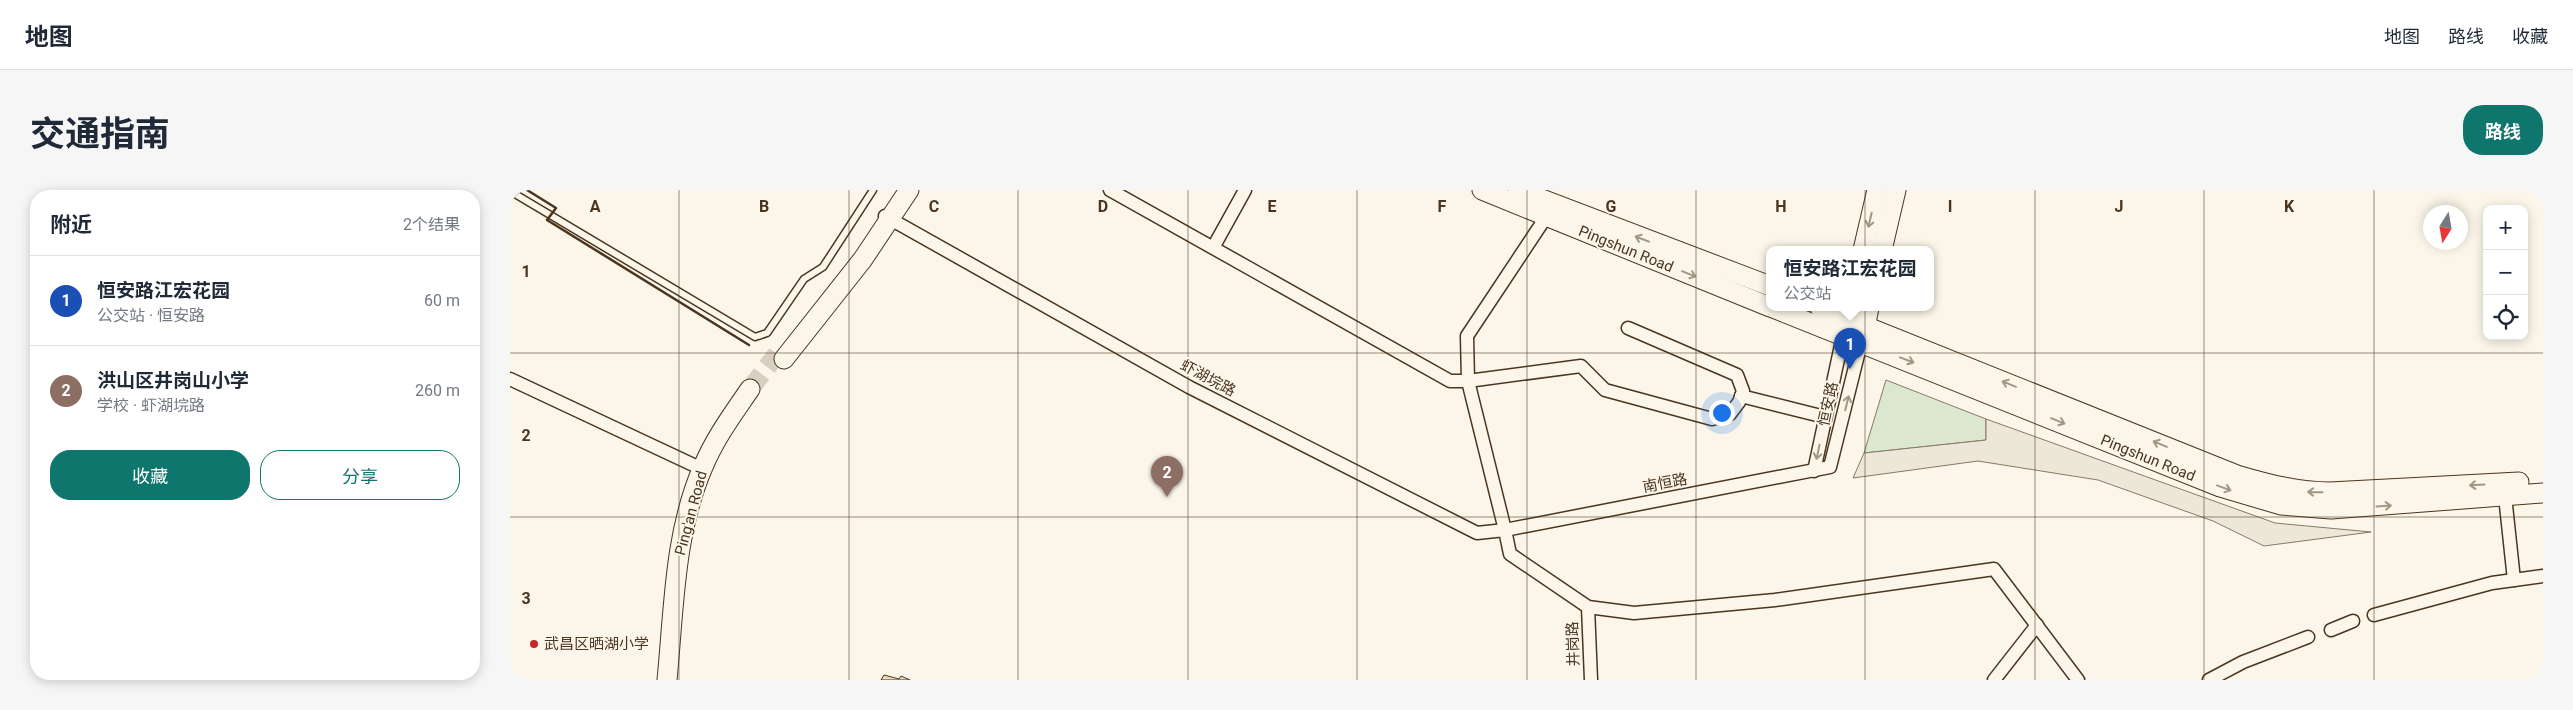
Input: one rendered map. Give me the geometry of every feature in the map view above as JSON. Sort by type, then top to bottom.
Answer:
[{"type":"main road","points":[[887,217],[898,190]]},
{"type":"main road","points":[[781,357],[909,190]]},
{"type":"main road","name":"Pingshun Road","points":[[1482,190],[1766,305]]},
{"type":"main road","name":"Pingshun Road","points":[[1518,190],[1766,284]]},
{"type":"main road","points":[[1864,246],[1876,190]]},
{"type":"main road","points":[[1883,246],[1896,190]]},
{"type":"main road","name":"Pingshun Road","points":[[1793,311],[1847,321]]},
{"type":"main road","name":"Pingshun Road","points":[[1826,311],[1847,321],[1863,334],[2220,487],[2281,505],[2331,509],[2543,492]]},
{"type":"main road","name":"恒安路","points":[[1863,334],[1868,311]]},
{"type":"main road","name":"Pingshun Road","points":[[1863,334],[2237,475],[2287,489],[2330,492],[2543,481]]},
{"type":"main road","name":"Ping'an Road","points":[[667,680],[682,537],[702,469],[723,428],[754,391],[724,443],[710,475],[692,534],[677,680]]},
{"type":"street","points":[[1110,190],[1214,246],[1450,381],[1468,381],[1580,366],[1605,390],[1712,419],[1730,414],[1742,391],[1737,375],[1628,328]]},
{"type":"street","points":[[1214,246],[1245,190]]},
{"type":"street","name":"虾湖垸路","points":[[887,217],[1215,401],[1477,533],[1505,530]]},
{"type":"street","points":[[1546,217],[1467,336],[1468,381],[1510,554],[1588,607],[1644,612],[1775,600],[1994,569],[2078,680]]},
{"type":"street","name":"恒安路","points":[[1814,471],[1847,321]]},
{"type":"street","name":"恒安路","points":[[1830,468],[1863,334]]},
{"type":"street","points":[[510,379],[702,469]]},
{"type":"street","points":[[1741,396],[1825,417]]},
{"type":"street","name":"南恒路","points":[[1505,530],[1830,468]]},
{"type":"street","points":[[2505,496],[2514,580]]},
{"type":"street","points":[[2374,614],[2492,583],[2543,576]]},
{"type":"street","name":"井岗路","points":[[1588,607],[1591,680]]},
{"type":"street","points":[[2331,630],[2353,622]]},
{"type":"street","points":[[1994,680],[2037,626]]},
{"type":"street","points":[[2209,680],[2243,662],[2308,638]]},
{"type":"lane","points":[[510,191],[755,337],[766,332],[804,279],[823,267],[873,190]]},
{"type":"green space","points":[[1886,380],[1986,419],[1986,440],[1864,453]]},
{"type":"shaded area","points":[[1986,419],[2275,523],[2371,532],[2264,546],[2213,521],[2098,480],[1978,461],[1853,478],[1864,453],[1986,440]]},
{"type":"building","points":[[884,675],[899,679],[901,676],[910,680],[881,680]]},
{"type":"tunnel","points":[[750,389],[777,354]]},
{"type":"wall","points":[[527,190],[556,208],[547,220],[749,345]]},
{"type":"place","name":"恒安路江宏花园","points":[[1850,369]]},
{"type":"place","name":"洪山区井岗山小学","points":[[1167,497]]},
{"type":"place","name":"武昌区晒湖小学","points":[[534,644]]}]
